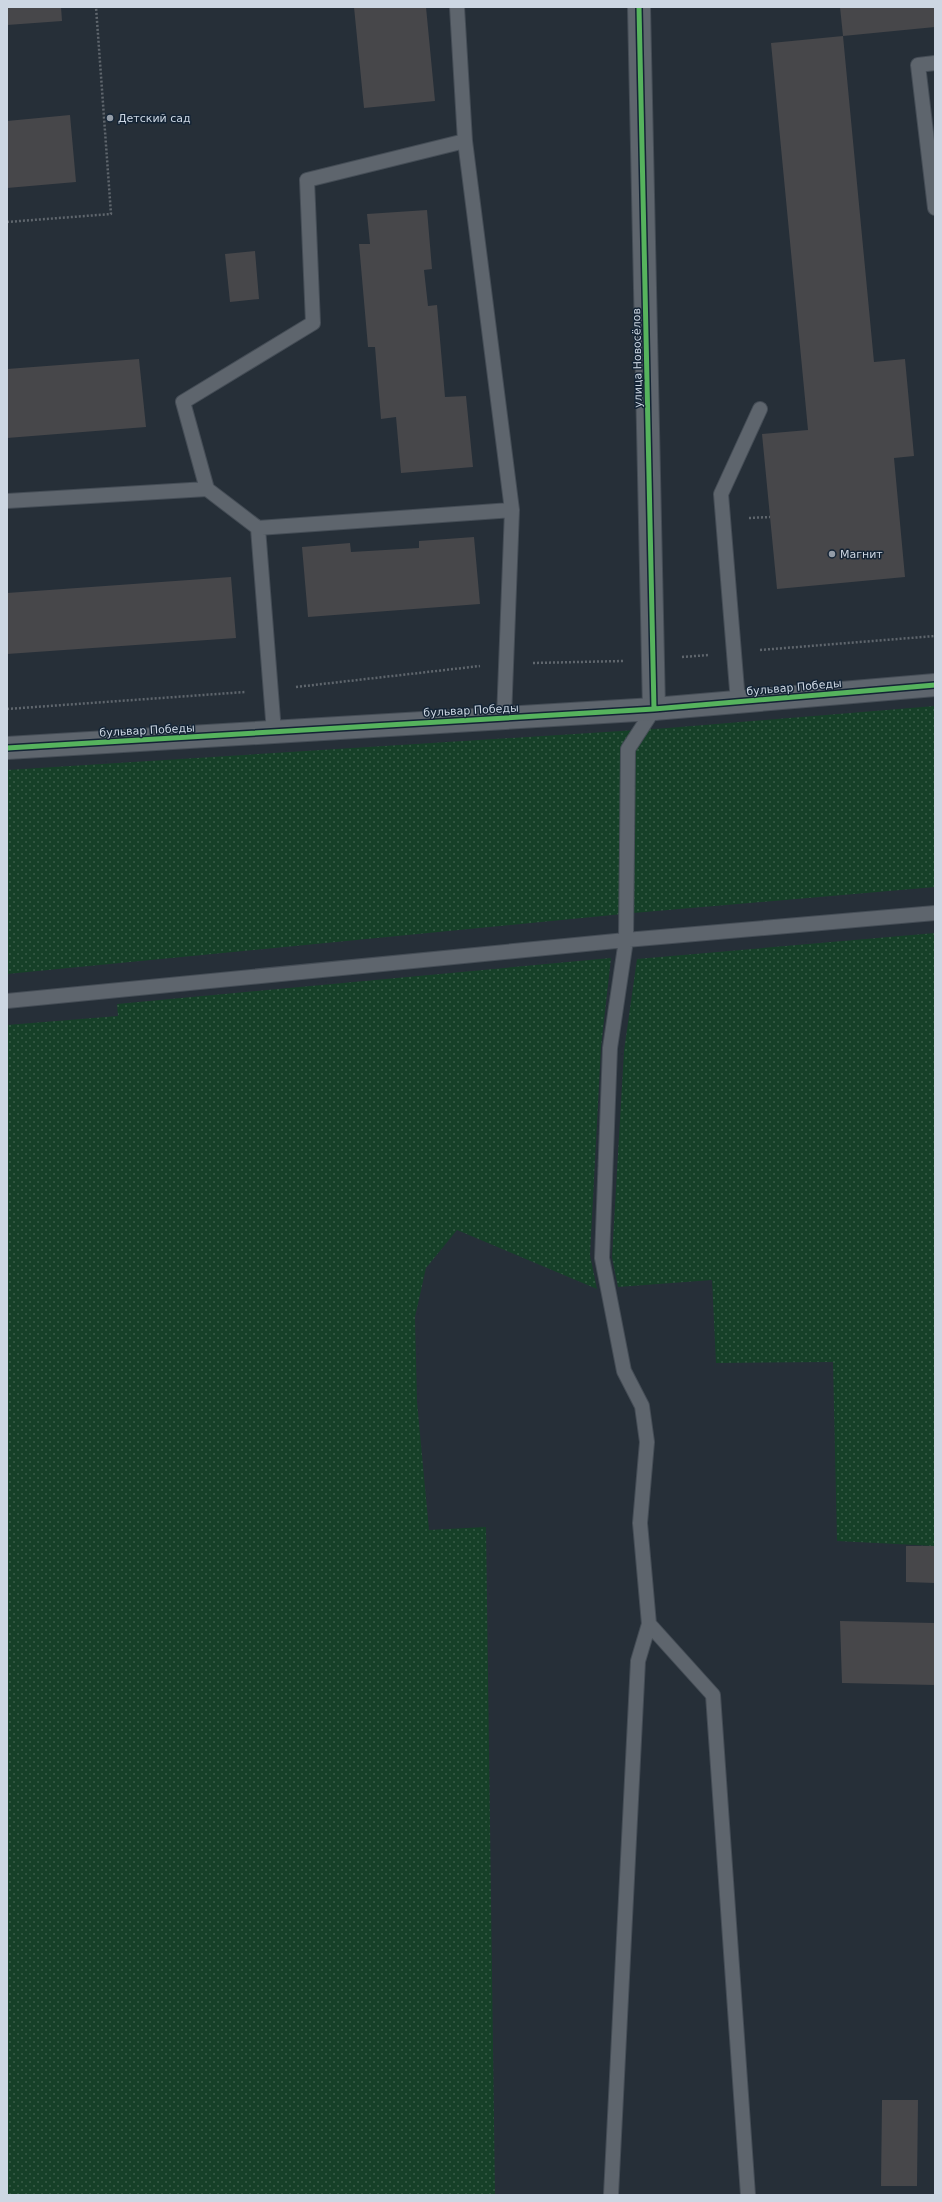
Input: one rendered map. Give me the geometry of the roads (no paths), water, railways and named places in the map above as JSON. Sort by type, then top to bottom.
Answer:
[{"type":"street","name":"улица Новосёлов","points":[[640,7],[654,709]]},
{"type":"street","name":"бульвар Победы","points":[[7,748],[654,709],[935,685]]},
{"type":"lane","points":[[456,7],[465,141],[512,510],[504,718]]},
{"type":"lane","points":[[935,63],[918,65],[935,208]]},
{"type":"lane","points":[[465,141],[306,180],[314,323],[183,402],[207,489],[258,528],[512,510]]},
{"type":"lane","points":[[738,702],[721,494],[760,409]]},
{"type":"lane","points":[[7,501],[207,489]]},
{"type":"lane","points":[[258,528],[272,690],[274,732]]},
{"type":"lane","points":[[611,2195],[638,1661],[650,1624],[640,1523],[647,1442],[642,1406],[624,1371],[602,1258],[610,1048],[626,940],[628,749],[654,709]]},
{"type":"lane","points":[[7,1001],[626,940],[935,913]]},
{"type":"lane","points":[[650,1624],[713,1695],[748,2195]]},
{"type":"place","name":"Детский сад","points":[[110,118]]},
{"type":"place","name":"Магнит","points":[[832,554]]}]
